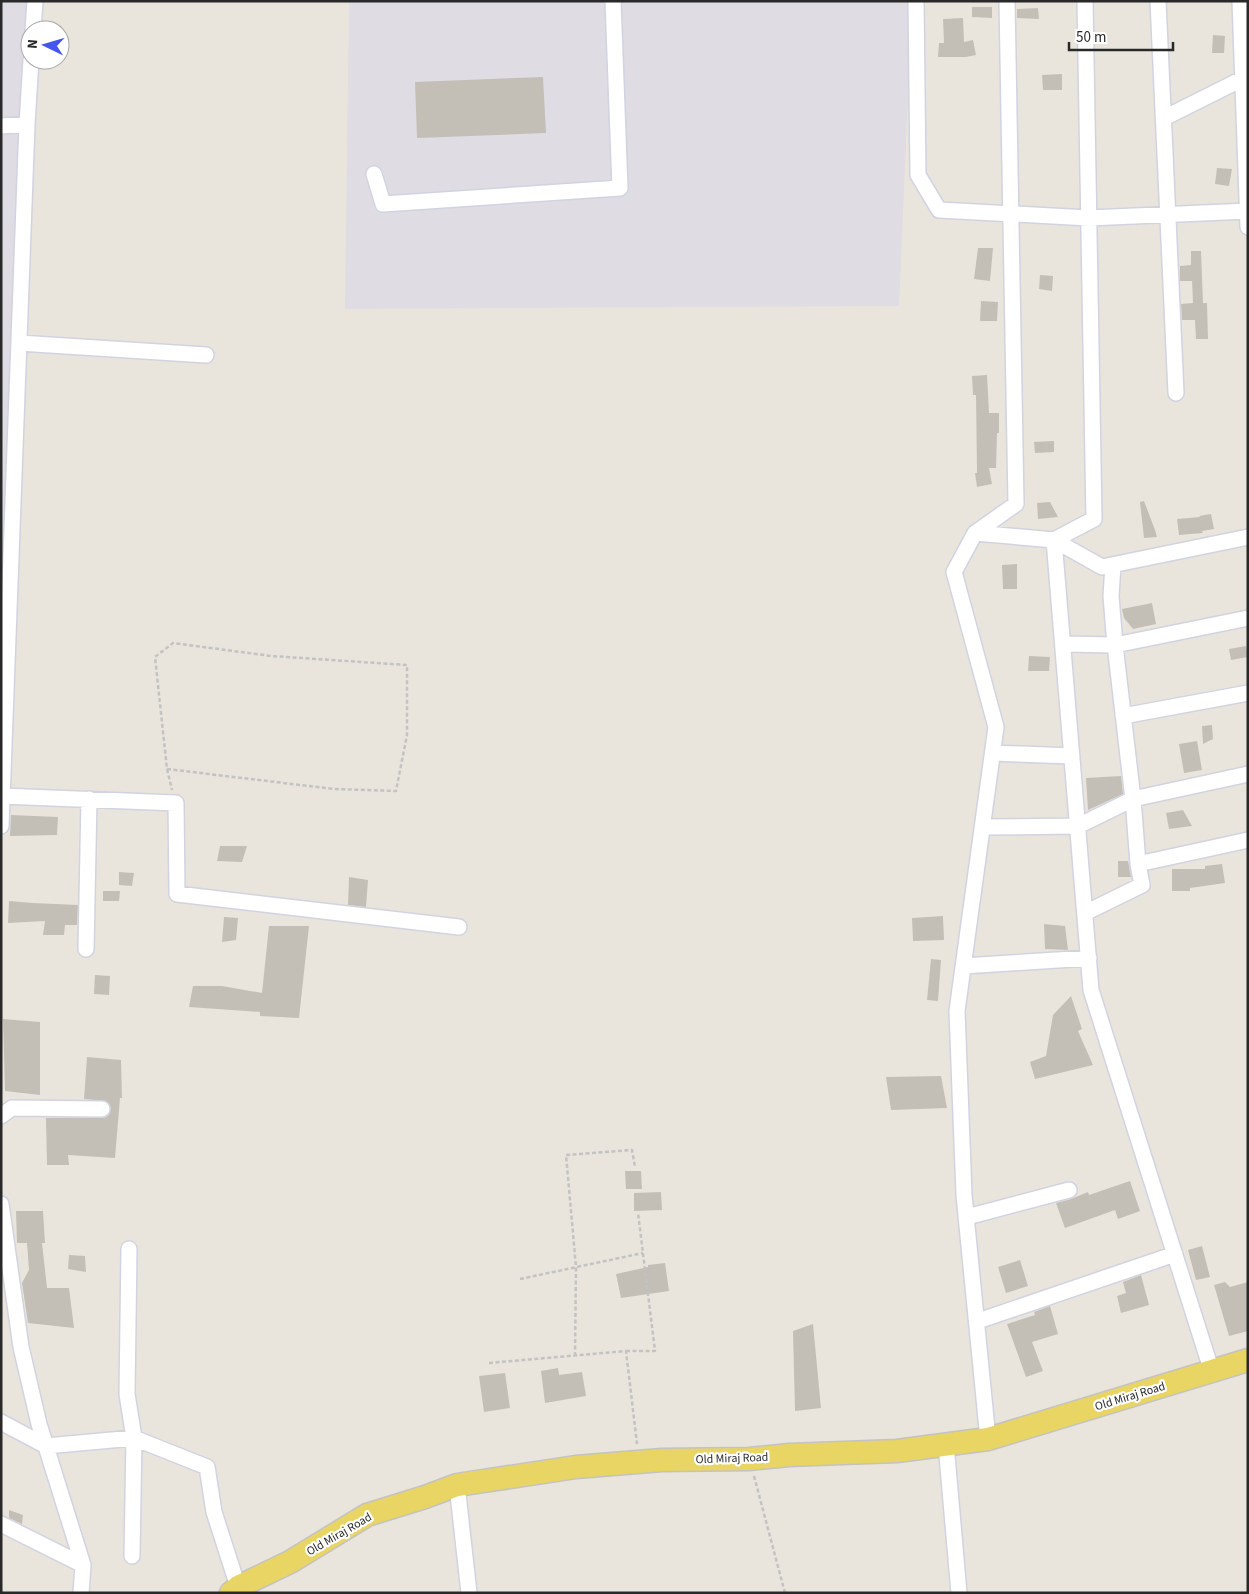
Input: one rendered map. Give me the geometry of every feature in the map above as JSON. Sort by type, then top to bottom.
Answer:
[{"type":"main road","name":"Old Miraj Road","points":[[236,1591],[290,1562],[367,1515],[457,1485],[576,1467],[662,1460],[749,1459],[789,1455],[896,1451],[988,1439],[1248,1360]]},
{"type":"street","points":[[34,20],[35,1]]},
{"type":"street","points":[[374,174],[383,204],[620,188],[613,1]]},
{"type":"street","points":[[916,1],[918,175],[939,210],[1089,218],[1247,211]]},
{"type":"street","points":[[988,1439],[967,1217],[957,1011],[996,727],[954,572],[975,533],[1016,504],[1007,1]]},
{"type":"street","points":[[1054,540],[1094,520],[1085,1]]},
{"type":"street","points":[[1158,1],[1176,393]]},
{"type":"street","points":[[1240,1],[1248,227]]},
{"type":"street","points":[[1,826],[6,569],[19,343],[30,70]]},
{"type":"street","points":[[1164,118],[1242,79]]},
{"type":"street","points":[[1,126],[27,124]]},
{"type":"street","points":[[19,343],[206,355]]},
{"type":"street","points":[[975,533],[1054,540],[1102,568],[1248,537]]},
{"type":"street","points":[[1054,540],[1091,990],[1212,1372]]},
{"type":"street","points":[[1085,913],[1142,885],[1138,864],[1133,799],[1115,645],[1111,596],[1113,565]]},
{"type":"street","points":[[1063,644],[1115,645],[1248,618]]},
{"type":"street","points":[[1123,716],[1248,693]]},
{"type":"street","points":[[993,753],[1072,756]]},
{"type":"street","points":[[983,827],[1078,826],[1133,799],[1248,774]]},
{"type":"street","points":[[2,796],[176,802],[177,894],[459,927]]},
{"type":"street","points":[[86,949],[89,799]]},
{"type":"street","points":[[1138,864],[1248,840]]},
{"type":"street","points":[[963,966],[1089,958]]},
{"type":"street","points":[[1,1116],[12,1108],[102,1109]]},
{"type":"street","points":[[967,1217],[1069,1190]]},
{"type":"street","points":[[1,1204],[21,1347],[46,1446],[83,1565],[81,1593]]},
{"type":"street","points":[[129,1249],[127,1394],[134,1438],[132,1556]]},
{"type":"street","points":[[978,1321],[1174,1254]]},
{"type":"street","points":[[1,1422],[46,1446],[134,1438],[207,1467],[214,1512],[236,1591]]},
{"type":"street","points":[[946,1444],[959,1593]]},
{"type":"street","points":[[457,1485],[469,1593]]},
{"type":"street","points":[[1,1524],[83,1565]]},
{"type":"path","points":[[167,769],[334,789],[396,791],[407,735],[406,665],[271,656],[173,643],[155,657],[167,769],[176,802]]},
{"type":"path","points":[[575,1356],[576,1267],[566,1155],[632,1150],[635,1167]]},
{"type":"path","points":[[489,1364],[626,1351],[656,1351],[638,1213]]},
{"type":"path","points":[[520,1278],[643,1254]]},
{"type":"path","points":[[626,1351],[640,1463]]},
{"type":"path","points":[[749,1459],[785,1593]]},
{"type":"shaded area","points":[[1,1],[41,1],[34,20],[20,20],[20,70],[30,70],[1,697]]},
{"type":"shaded area","points":[[349,1],[912,1],[899,306],[345,309]]},
{"type":"building","points":[[972,7],[992,7],[992,18],[972,17]]},
{"type":"building","points":[[1038,8],[1039,19],[1017,18],[1017,9]]},
{"type":"building","points":[[963,18],[964,42],[973,40],[976,55],[938,57],[939,43],[944,43],[943,19]]},
{"type":"building","points":[[1213,35],[1225,36],[1224,53],[1212,53]]},
{"type":"building","points":[[1062,74],[1062,90],[1043,90],[1042,75]]},
{"type":"building","points":[[543,77],[546,133],[417,138],[415,82]]},
{"type":"building","points":[[1217,168],[1232,169],[1229,186],[1215,184]]},
{"type":"building","points":[[978,248],[993,248],[990,281],[974,279]]},
{"type":"building","points":[[1191,251],[1201,251],[1203,303],[1207,303],[1208,339],[1196,339],[1195,320],[1182,320],[1181,304],[1193,303],[1192,281],[1180,281],[1180,266],[1191,265]]},
{"type":"building","points":[[1040,275],[1053,276],[1052,291],[1039,289]]},
{"type":"building","points":[[981,301],[998,302],[997,321],[980,321]]},
{"type":"building","points":[[987,375],[989,413],[999,413],[996,468],[989,468],[992,484],[977,487],[975,473],[977,473],[976,395],[973,395],[972,376]]},
{"type":"building","points":[[1054,441],[1054,452],[1035,453],[1034,442]]},
{"type":"building","points":[[1144,501],[1157,537],[1144,538],[1140,502]]},
{"type":"building","points":[[1050,502],[1058,517],[1038,519],[1037,503]]},
{"type":"building","points":[[1211,514],[1214,529],[1202,531],[1203,533],[1179,535],[1177,519]]},
{"type":"building","points":[[1017,564],[1017,589],[1003,589],[1002,565]]},
{"type":"building","points":[[1152,603],[1156,624],[1133,629],[1124,618],[1122,609]]},
{"type":"building","points":[[1246,646],[1248,657],[1231,660],[1229,649]]},
{"type":"building","points":[[1029,656],[1050,657],[1049,671],[1028,671]]},
{"type":"building","points":[[1212,725],[1213,739],[1203,744],[1202,726]]},
{"type":"building","points":[[1197,741],[1202,770],[1184,773],[1179,744]]},
{"type":"building","points":[[1121,776],[1123,794],[1088,810],[1086,778]]},
{"type":"building","points":[[1183,810],[1192,826],[1169,829],[1166,813]]},
{"type":"building","points":[[11,815],[58,817],[57,835],[10,836]]},
{"type":"building","points":[[220,846],[247,846],[242,862],[217,861]]},
{"type":"building","points":[[1118,861],[1128,861],[1131,877],[1118,877]]},
{"type":"building","points":[[1222,864],[1225,883],[1190,888],[1190,891],[1172,891],[1172,869],[1205,869],[1205,866]]},
{"type":"building","points":[[119,872],[134,873],[132,886],[119,885]]},
{"type":"building","points":[[349,877],[368,880],[366,907],[348,905]]},
{"type":"building","points":[[103,891],[120,891],[119,901],[103,901]]},
{"type":"building","points":[[9,901],[78,905],[77,925],[65,925],[64,935],[43,935],[45,921],[8,923]]},
{"type":"building","points":[[943,916],[944,940],[913,941],[912,918]]},
{"type":"building","points":[[224,917],[238,918],[236,940],[222,942]]},
{"type":"building","points":[[1044,924],[1065,926],[1068,950],[1045,949]]},
{"type":"building","points":[[269,926],[309,926],[299,1018],[260,1016],[260,1012],[189,1007],[193,986],[222,986],[262,993]]},
{"type":"building","points":[[931,959],[941,960],[938,1001],[927,1000]]},
{"type":"building","points":[[95,975],[110,976],[109,995],[94,994]]},
{"type":"building","points":[[1071,996],[1082,1029],[1078,1031],[1093,1065],[1035,1079],[1030,1062],[1046,1056],[1053,1015]]},
{"type":"building","points":[[3,1019],[40,1022],[40,1095],[5,1091]]},
{"type":"building","points":[[87,1057],[121,1060],[122,1098],[120,1098],[115,1158],[68,1155],[69,1165],[47,1165],[46,1118],[102,1118],[107,1117],[110,1113],[110,1105],[106,1101],[84,1099]]},
{"type":"building","points":[[941,1076],[947,1108],[891,1110],[886,1077]]},
{"type":"building","points":[[625,1171],[641,1171],[642,1189],[626,1189]]},
{"type":"building","points":[[1130,1181],[1140,1211],[1118,1219],[1115,1210],[1065,1228],[1056,1203],[1088,1192],[1089,1195]]},
{"type":"building","points":[[661,1192],[662,1210],[634,1211],[634,1193]]},
{"type":"building","points":[[16,1211],[43,1211],[45,1243],[42,1243],[47,1288],[69,1288],[74,1328],[28,1323],[22,1283],[29,1270],[27,1243],[17,1243]]},
{"type":"building","points":[[1202,1246],[1210,1277],[1196,1280],[1188,1250]]},
{"type":"building","points":[[69,1255],[85,1256],[86,1272],[68,1269]]},
{"type":"building","points":[[1020,1260],[1028,1286],[1006,1293],[998,1267]]},
{"type":"building","points":[[665,1263],[669,1291],[621,1298],[616,1274],[648,1267],[648,1265]]},
{"type":"building","points":[[1141,1275],[1149,1305],[1121,1313],[1117,1296],[1126,1293],[1123,1282]]},
{"type":"building","points":[[1225,1282],[1230,1287],[1248,1282],[1248,1331],[1229,1336],[1214,1285]]},
{"type":"building","points":[[1050,1306],[1058,1334],[1032,1342],[1043,1371],[1026,1377],[1007,1324],[1035,1315],[1034,1312]]},
{"type":"building","points":[[813,1324],[821,1408],[795,1411],[793,1331]]},
{"type":"building","points":[[558,1368],[559,1375],[582,1372],[586,1396],[545,1403],[541,1371]]},
{"type":"building","points":[[505,1373],[510,1408],[484,1412],[479,1376]]},
{"type":"building","points":[[9,1510],[23,1515],[22,1524],[9,1518]]}]
